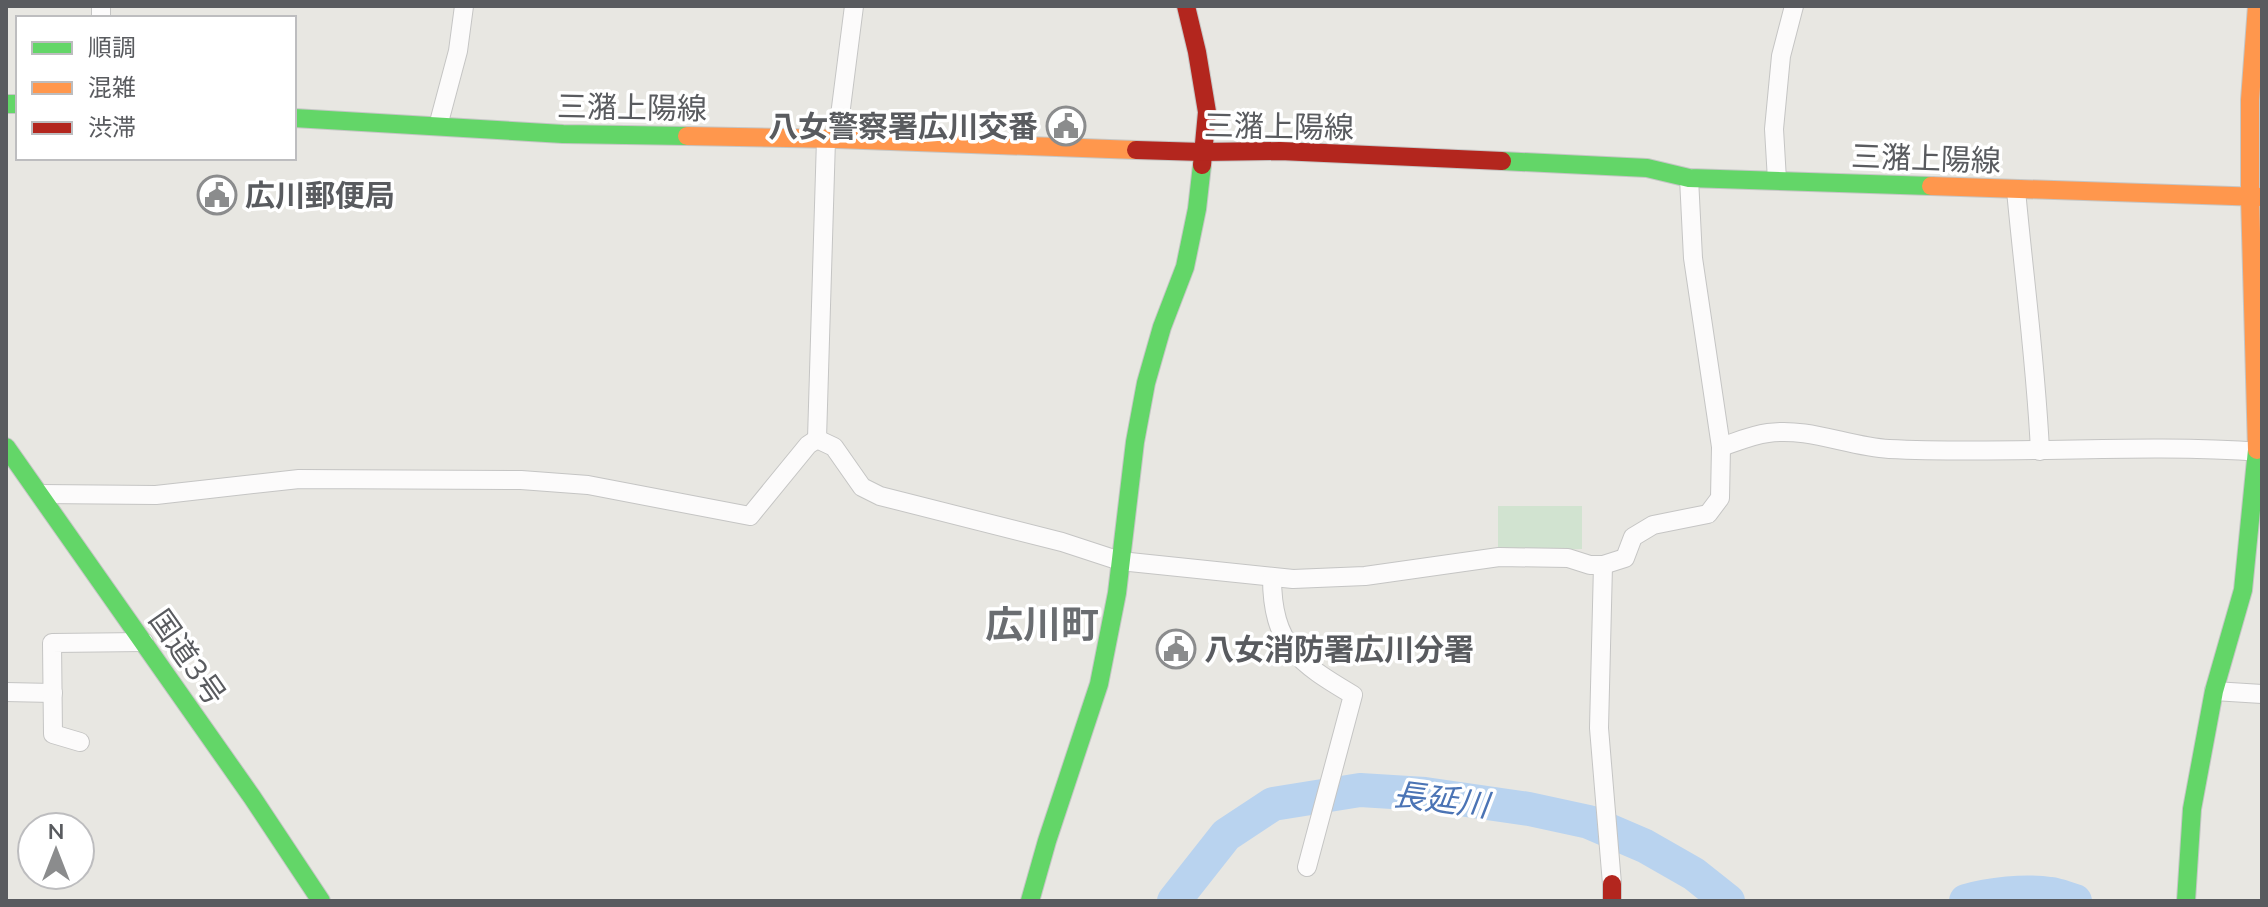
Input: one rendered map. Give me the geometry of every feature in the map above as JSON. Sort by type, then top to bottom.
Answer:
[{"type":"main road","points":[[1030,901],[1099,684],[1117,593],[1135,442],[1146,383],[1162,327],[1185,267],[1197,209],[1207,112],[1186,6]]},
{"type":"main road","points":[[2186,901],[2192,809],[2214,691],[2243,590],[2260,452],[2256,197],[2250,100],[2257,6]]},
{"type":"main road","name":"三潴上陽線","points":[[296,118],[563,134],[831,139],[1202,152],[1280,151],[1647,168],[1689,178],[2256,197]]},
{"type":"main road","name":"国道3号","points":[[6,447],[29,486],[144,642],[321,901]]},
{"type":"street","points":[[438,126],[458,51],[464,6]]},
{"type":"street","points":[[817,439],[831,139],[854,6]]},
{"type":"street","points":[[1777,180],[1774,129],[1781,56],[1794,6]]},
{"type":"street","points":[[817,439],[834,447],[862,487],[880,496],[1062,542],[1120,561],[1293,579],[1365,576],[1499,557],[1568,558],[1590,565],[1603,565],[1625,558],[1633,537],[1653,525],[1708,514],[1720,498],[1721,447],[1693,258],[1689,178]]},
{"type":"street","points":[[2016,190],[2036,381],[2040,451]]},
{"type":"street","points":[[1721,447],[1768,433],[1804,433],[1885,449],[2040,451],[2212,448],[2260,452]]},
{"type":"street","points":[[29,486],[156,495],[299,479],[521,480],[588,485],[750,516],[808,445],[817,439]]},
{"type":"street","points":[[1603,565],[1599,728],[1612,892]]},
{"type":"street","points":[[1272,577],[1272,602],[1280,631],[1297,657],[1322,677],[1353,695],[1307,867]]},
{"type":"street","points":[[80,742],[53,734],[52,643],[144,642]]},
{"type":"street","points":[[2214,691],[2262,694]]},
{"type":"street","points":[[6,692],[53,693]]},
{"type":"green space","points":[[1498,506],[1582,506],[1582,549],[1504,552],[1498,547]]},
{"type":"waterway","name":"長延川","points":[[1174,901],[1226,835],[1273,804],[1360,790],[1425,794],[1529,809],[1589,822],[1645,846],[1694,874],[1728,901]]},
{"type":"waterway","name":"長延川","points":[[1966,901],[2030,892],[2075,901]]},
{"type":"traffic: fast","points":[[6,104],[16,104]]},
{"type":"traffic: fast","points":[[296,118],[563,134],[687,136]]},
{"type":"traffic: fast","points":[[1502,161],[1647,168],[1689,178],[1931,186]]},
{"type":"traffic: fast","points":[[1030,901],[1099,684],[1117,593],[1135,442],[1146,383],[1162,327],[1185,267],[1202,165]]},
{"type":"traffic: fast","points":[[6,447],[252,797],[321,901]]},
{"type":"traffic: fast","points":[[2186,901],[2192,809],[2214,691],[2243,590],[2257,450]]},
{"type":"traffic: slow","points":[[2257,6],[2250,100],[2250,197],[2257,450]]},
{"type":"traffic: slow","points":[[687,136],[1136,150]]},
{"type":"traffic: slow","points":[[1931,186],[2262,197]]},
{"type":"traffic: jam","points":[[1186,6],[1207,112],[1202,165]]},
{"type":"traffic: jam","points":[[1136,150],[1280,151],[1502,161]]},
{"type":"traffic: jam","points":[[1612,884],[1612,901]]},
{"type":"place","name":"八女警察署広川交番","points":[[1066,126]]},
{"type":"place","name":"広川郵便局","points":[[217,195]]},
{"type":"place","name":"八女消防署広川分署","points":[[1176,649]]},
{"type":"district","name":"広川町","points":[[1042,624]]}]
